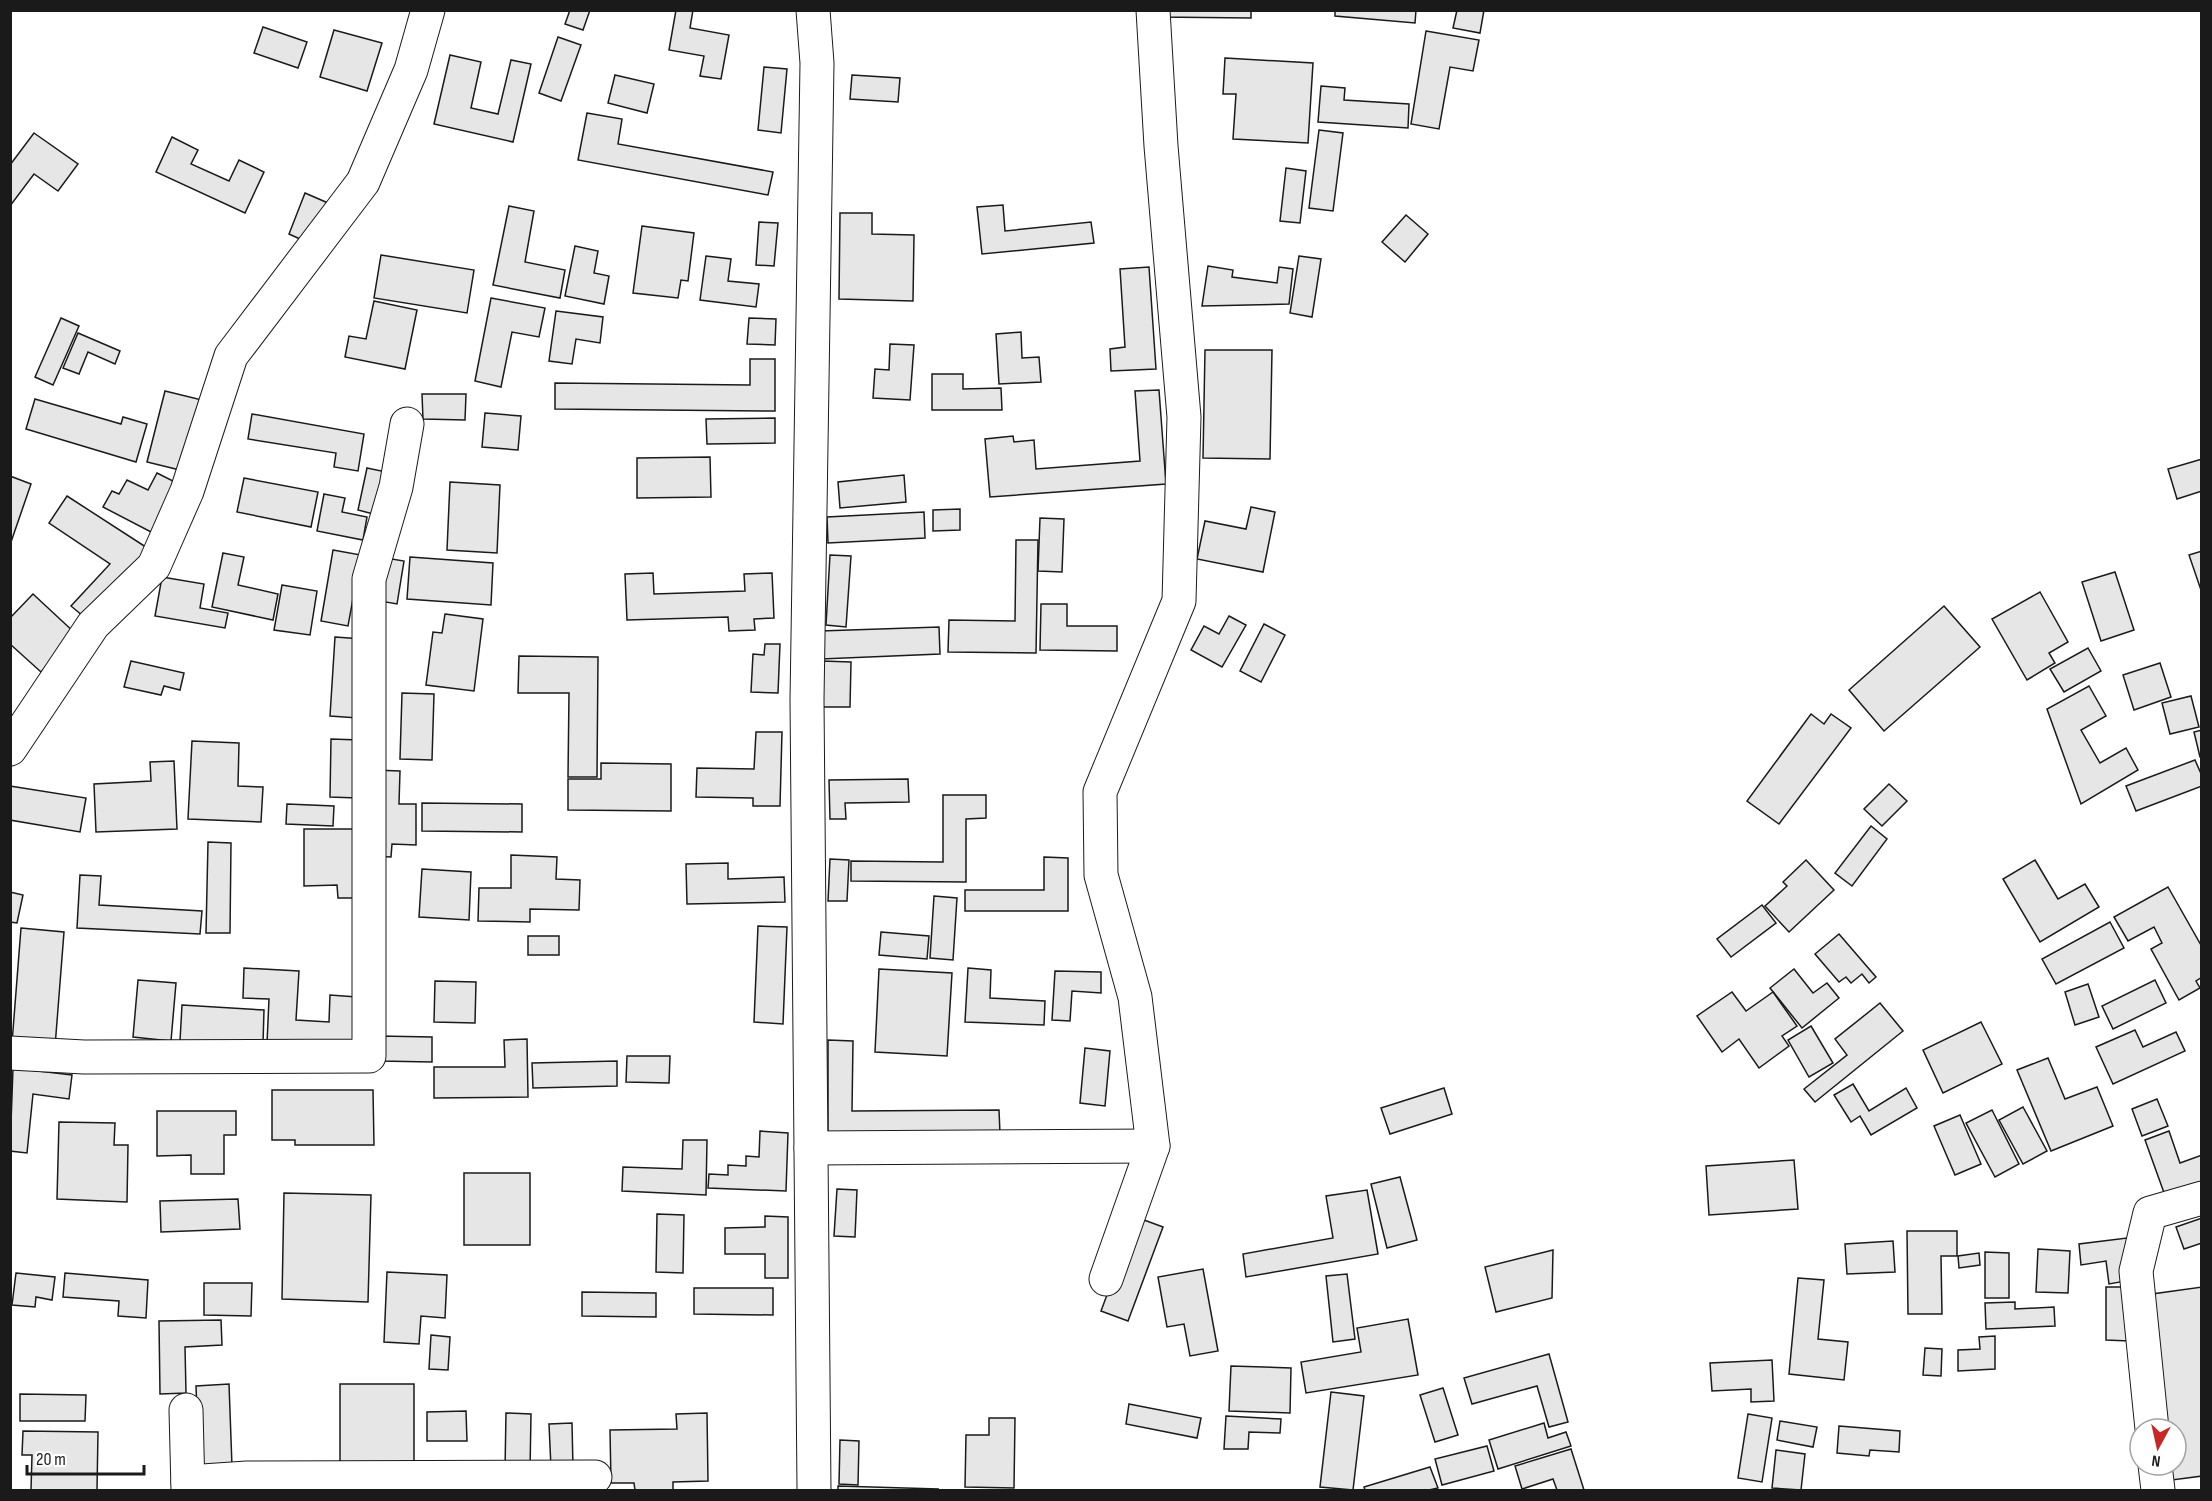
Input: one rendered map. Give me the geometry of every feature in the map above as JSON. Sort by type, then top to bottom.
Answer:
[{"type":"street","points":[[10,749],[93,625],[154,566],[187,491],[231,356],[363,182],[411,70],[428,10]]},
{"type":"street","points":[[813,10],[817,63],[807,700],[814,1491]]},
{"type":"street","points":[[1106,1278],[1153,1146],[1135,997],[1101,874],[1100,792],[1179,601],[1184,417],[1152,10]]},
{"type":"street","points":[[10,1053],[84,1057],[369,1056],[369,579],[396,487],[407,424]]},
{"type":"street","points":[[811,1148],[1153,1146]]},
{"type":"street","points":[[2151,1417],[2136,1271],[2150,1213],[2202,1198]]},
{"type":"street","points":[[186,1410],[188,1486],[247,1478],[595,1477]]},
{"type":"building","points":[[570,10],[590,10],[583,30],[565,24]]},
{"type":"building","points":[[676,10],[693,10],[690,28],[729,35],[721,79],[700,76],[704,56],[669,50]]},
{"type":"building","points":[[1159,10],[1251,10],[1251,18],[1158,17]]},
{"type":"building","points":[[1335,10],[1416,10],[1415,23],[1335,16]]},
{"type":"building","points":[[1457,10],[1484,10],[1480,33],[1453,28]]},
{"type":"building","points":[[263,27],[307,42],[298,68],[254,53]]},
{"type":"building","points":[[334,30],[382,43],[367,91],[320,77]]},
{"type":"building","points":[[1426,31],[1479,40],[1473,71],[1450,67],[1439,129],[1411,124]]},
{"type":"building","points":[[558,37],[581,45],[561,101],[539,93]]},
{"type":"building","points":[[450,55],[481,62],[471,108],[498,114],[511,60],[531,64],[513,142],[434,124]]},
{"type":"building","points":[[1225,58],[1313,63],[1308,143],[1233,139],[1236,94],[1223,94]]},
{"type":"building","points":[[764,67],[787,69],[781,133],[758,130]]},
{"type":"building","points":[[615,75],[654,84],[647,113],[608,103]]},
{"type":"building","points":[[852,75],[900,78],[898,102],[850,99]]},
{"type":"building","points":[[1321,86],[1345,88],[1344,100],[1409,104],[1408,128],[1318,122]]},
{"type":"building","points":[[587,113],[622,119],[618,144],[773,172],[768,195],[578,160]]},
{"type":"building","points":[[1319,130],[1343,133],[1333,211],[1309,208]]},
{"type":"building","points":[[34,133],[78,164],[58,191],[34,174],[10,206],[10,165]]},
{"type":"building","points":[[172,137],[198,150],[191,164],[229,181],[239,160],[264,172],[245,213],[156,172]]},
{"type":"building","points":[[1286,168],[1306,171],[1300,223],[1280,221]]},
{"type":"building","points":[[305,193],[328,203],[311,244],[289,234]]},
{"type":"building","points":[[1003,205],[1005,231],[1091,222],[1094,243],[982,254],[977,207]]},
{"type":"building","points":[[509,206],[534,211],[525,262],[565,270],[560,298],[493,285]]},
{"type":"building","points":[[840,213],[872,213],[872,234],[914,235],[913,301],[839,299]]},
{"type":"building","points":[[1406,215],[1428,234],[1405,262],[1382,242]]},
{"type":"building","points":[[759,222],[778,223],[774,266],[756,265]]},
{"type":"building","points":[[642,226],[694,233],[688,281],[681,280],[678,298],[633,293]]},
{"type":"building","points":[[575,246],[598,251],[594,273],[609,276],[604,304],[565,296]]},
{"type":"building","points":[[381,255],[474,270],[467,313],[374,298]]},
{"type":"building","points":[[706,256],[731,259],[728,281],[759,284],[756,307],[700,300]]},
{"type":"building","points":[[1299,256],[1321,259],[1312,317],[1290,313]]},
{"type":"building","points":[[1208,266],[1233,270],[1232,277],[1277,283],[1279,267],[1293,269],[1289,304],[1202,306]]},
{"type":"building","points":[[1149,267],[1156,369],[1111,371],[1110,349],[1125,347],[1120,269]]},
{"type":"building","points":[[491,298],[545,308],[539,337],[512,332],[501,387],[475,381]]},
{"type":"building","points":[[374,301],[417,310],[405,369],[345,357],[349,336],[366,339]]},
{"type":"building","points":[[556,311],[603,317],[600,343],[576,339],[572,364],[549,361]]},
{"type":"building","points":[[61,318],[79,326],[53,385],[35,377]]},
{"type":"building","points":[[749,318],[776,319],[775,345],[747,344]]},
{"type":"building","points":[[1021,332],[1022,358],[1039,357],[1041,382],[999,384],[996,334]]},
{"type":"building","points":[[78,333],[120,351],[115,364],[88,352],[79,374],[63,368]]},
{"type":"building","points":[[890,344],[914,345],[910,400],[873,398],[875,369],[889,370]]},
{"type":"building","points":[[1205,350],[1272,350],[1270,459],[1203,458]]},
{"type":"building","points":[[750,359],[775,359],[775,411],[555,409],[555,383],[750,385]]},
{"type":"building","points":[[932,374],[963,374],[963,389],[1001,388],[1002,410],[932,410]]},
{"type":"building","points":[[1159,390],[1166,484],[990,497],[985,439],[1013,436],[1014,442],[1034,440],[1036,469],[1140,461],[1135,391]]},
{"type":"building","points":[[165,391],[202,400],[184,471],[147,462]]},
{"type":"building","points":[[422,394],[466,394],[465,420],[423,419]]},
{"type":"building","points":[[35,399],[121,424],[123,417],[147,424],[136,462],[26,429]]},
{"type":"building","points":[[485,413],[521,416],[518,450],[482,447]]},
{"type":"building","points":[[252,414],[364,434],[358,471],[334,467],[336,453],[248,439]]},
{"type":"building","points":[[775,418],[775,443],[707,444],[706,419]]},
{"type":"building","points":[[710,457],[711,497],[637,498],[637,458]]},
{"type":"building","points":[[2202,459],[2202,491],[2177,499],[2168,469]]},
{"type":"building","points":[[367,468],[391,473],[381,516],[358,510]]},
{"type":"building","points":[[157,473],[177,483],[151,532],[103,507],[112,491],[119,494],[127,480],[148,490]]},
{"type":"building","points":[[904,475],[906,502],[840,508],[838,482]]},
{"type":"building","points":[[10,476],[31,484],[11,542],[10,542]]},
{"type":"building","points":[[244,478],[318,492],[311,527],[237,512]]},
{"type":"building","points":[[450,482],[500,485],[497,553],[447,550]]},
{"type":"building","points":[[324,494],[345,498],[342,512],[367,517],[363,540],[317,531]]},
{"type":"building","points":[[67,496],[152,551],[89,621],[71,606],[110,564],[49,523]]},
{"type":"building","points":[[1251,507],[1275,512],[1263,572],[1197,559],[1205,521],[1246,529]]},
{"type":"building","points":[[960,509],[960,530],[933,531],[933,510]]},
{"type":"building","points":[[924,512],[925,538],[828,543],[827,517]]},
{"type":"building","points":[[1040,518],[1064,519],[1062,572],[1038,571]]},
{"type":"building","points":[[1016,540],[1038,540],[1036,653],[948,652],[949,620],[1015,621]]},
{"type":"building","points":[[333,550],[361,555],[348,626],[321,621]]},
{"type":"building","points":[[2202,551],[2202,593],[2189,555]]},
{"type":"building","points":[[223,553],[244,557],[238,585],[278,594],[273,620],[212,607]]},
{"type":"building","points":[[830,555],[851,556],[846,627],[826,625]]},
{"type":"building","points":[[380,557],[404,561],[397,604],[374,600]]},
{"type":"building","points":[[410,557],[493,563],[491,605],[407,599]]},
{"type":"building","points":[[2115,572],[2134,630],[2101,641],[2082,582]]},
{"type":"building","points":[[653,573],[654,594],[745,591],[744,574],[772,573],[774,618],[754,619],[755,630],[729,631],[728,617],[627,620],[625,574]]},
{"type":"building","points":[[162,577],[204,584],[200,608],[228,613],[225,628],[155,616]]},
{"type":"building","points":[[282,585],[317,591],[310,635],[274,630]]},
{"type":"building","points":[[2040,592],[2068,642],[2049,653],[2055,663],[2027,680],[1992,619]]},
{"type":"building","points":[[33,594],[76,634],[41,672],[10,644],[10,618]]},
{"type":"building","points":[[1041,604],[1067,604],[1067,626],[1117,626],[1117,651],[1040,650]]},
{"type":"building","points":[[1944,606],[1980,647],[1884,731],[1849,690]]},
{"type":"building","points":[[445,614],[483,619],[474,691],[426,685],[433,632],[442,633]]},
{"type":"building","points":[[1229,616],[1246,625],[1222,667],[1191,650],[1204,626],[1219,634]]},
{"type":"building","points":[[1264,624],[1285,635],[1261,682],[1240,671]]},
{"type":"building","points":[[939,627],[940,654],[821,659],[820,631]]},
{"type":"building","points":[[335,637],[363,639],[358,718],[330,716]]},
{"type":"building","points":[[765,644],[780,644],[778,693],[751,692],[753,654],[764,655]]},
{"type":"building","points":[[2088,648],[2101,671],[2064,692],[2050,669]]},
{"type":"building","points":[[519,656],[598,657],[597,777],[568,777],[569,693],[518,693]]},
{"type":"building","points":[[131,661],[184,673],[180,690],[164,686],[161,695],[124,687]]},
{"type":"building","points":[[822,661],[851,662],[850,707],[821,707]]},
{"type":"building","points":[[2160,663],[2171,697],[2134,710],[2123,675]]},
{"type":"building","points":[[2089,686],[2106,716],[2081,730],[2100,763],[2126,748],[2138,770],[2081,804],[2047,709]]},
{"type":"building","points":[[402,693],[434,694],[432,760],[400,759]]},
{"type":"building","points":[[2191,696],[2199,727],[2170,734],[2162,703]]},
{"type":"building","points":[[1811,714],[1824,724],[1831,714],[1851,728],[1779,824],[1747,801]]},
{"type":"building","points":[[2202,730],[2202,757],[2200,757],[2194,732]]},
{"type":"building","points":[[756,732],[782,732],[780,806],[753,806],[753,798],[696,797],[697,768],[754,769]]},
{"type":"building","points":[[331,739],[359,740],[357,798],[330,797]]},
{"type":"building","points":[[192,741],[239,743],[238,786],[263,787],[261,822],[188,819]]},
{"type":"building","points":[[2195,760],[2202,776],[2202,786],[2136,811],[2126,786]]},
{"type":"building","points":[[174,761],[177,829],[96,832],[94,784],[151,781],[150,762]]},
{"type":"building","points":[[601,763],[671,764],[671,811],[568,810],[568,779],[601,779]]},
{"type":"building","points":[[373,770],[400,771],[399,804],[416,804],[416,845],[392,844],[391,857],[370,856]]},
{"type":"building","points":[[908,779],[909,802],[845,803],[846,819],[830,819],[829,780]]},
{"type":"building","points":[[1889,784],[1907,801],[1882,826],[1864,809]]},
{"type":"building","points":[[10,786],[86,798],[80,832],[10,820]]},
{"type":"building","points":[[943,795],[986,795],[986,818],[966,819],[966,882],[851,881],[851,861],[943,862]]},
{"type":"building","points":[[422,803],[522,804],[522,832],[422,831]]},
{"type":"building","points":[[287,804],[334,806],[333,826],[286,824]]},
{"type":"building","points":[[1871,826],[1887,839],[1852,886],[1835,873]]},
{"type":"building","points":[[304,829],[358,829],[358,898],[338,898],[337,885],[304,886]]},
{"type":"building","points":[[208,842],[231,843],[230,933],[206,933]]},
{"type":"building","points":[[511,855],[557,857],[556,879],[580,880],[579,910],[530,909],[530,922],[478,921],[479,888],[511,888]]},
{"type":"building","points":[[1044,857],[1068,858],[1068,911],[965,911],[965,890],[1044,890]]},
{"type":"building","points":[[830,859],[849,860],[847,901],[828,901]]},
{"type":"building","points":[[1806,860],[1834,890],[1789,932],[1765,906],[1787,886],[1783,882]]},
{"type":"building","points":[[2035,860],[2058,899],[2085,884],[2099,907],[2040,942],[2003,879]]},
{"type":"building","points":[[728,863],[728,879],[784,877],[785,902],[687,904],[686,864]]},
{"type":"building","points":[[422,869],[471,872],[469,920],[419,917]]},
{"type":"building","points":[[80,875],[101,876],[99,905],[202,911],[200,934],[77,928]]},
{"type":"building","points":[[2168,887],[2202,947],[2202,977],[2196,981],[2200,988],[2179,1000],[2151,949],[2162,943],[2154,927],[2128,941],[2114,917]]},
{"type":"building","points":[[10,892],[23,895],[17,923],[10,922]]},
{"type":"building","points":[[934,896],[957,898],[953,960],[930,958]]},
{"type":"building","points":[[1762,905],[1776,923],[1731,957],[1717,939]]},
{"type":"building","points":[[2110,922],[2124,948],[2056,984],[2042,959]]},
{"type":"building","points":[[758,926],[787,927],[783,1024],[754,1022]]},
{"type":"building","points":[[21,928],[64,932],[55,1047],[12,1043]]},
{"type":"building","points":[[881,932],[929,936],[927,959],[879,955]]},
{"type":"building","points":[[1839,934],[1876,977],[1869,983],[1862,974],[1851,983],[1846,977],[1839,982],[1815,954]]},
{"type":"building","points":[[528,936],[559,936],[559,955],[528,955]]},
{"type":"building","points":[[244,968],[299,971],[296,1020],[329,1022],[330,995],[357,997],[354,1047],[267,1043],[269,999],[243,998]]},
{"type":"building","points":[[968,968],[991,970],[990,998],[1045,1001],[1044,1025],[965,1022]]},
{"type":"building","points":[[879,969],[952,973],[947,1056],[875,1052]]},
{"type":"building","points":[[1794,969],[1813,993],[1827,983],[1839,998],[1802,1028],[1770,988]]},
{"type":"building","points":[[1055,971],[1101,972],[1101,993],[1072,991],[1070,1021],[1052,1020]]},
{"type":"building","points":[[138,980],[176,983],[171,1041],[133,1037]]},
{"type":"building","points":[[2155,980],[2166,1003],[2113,1029],[2102,1006]]},
{"type":"building","points":[[435,981],[476,982],[475,1023],[434,1022]]},
{"type":"building","points":[[2088,984],[2099,1017],[2075,1025],[2065,992]]},
{"type":"building","points":[[1732,992],[1746,1011],[1773,992],[1797,1026],[1782,1036],[1789,1046],[1759,1068],[1739,1039],[1722,1052],[1697,1016]]},
{"type":"building","points":[[1880,1003],[1903,1031],[1815,1102],[1804,1089],[1847,1055],[1835,1039]]},
{"type":"building","points":[[182,1005],[264,1010],[263,1044],[180,1041]]},
{"type":"building","points":[[1981,1022],[2002,1064],[1943,1093],[1923,1050]]},
{"type":"building","points":[[1811,1026],[1833,1063],[1809,1077],[1788,1040]]},
{"type":"building","points":[[2135,1030],[2143,1047],[2176,1032],[2185,1051],[2113,1084],[2096,1047]]},
{"type":"building","points":[[379,1036],[432,1037],[432,1062],[379,1061]]},
{"type":"building","points":[[527,1039],[528,1097],[434,1098],[434,1067],[505,1067],[504,1040]]},
{"type":"building","points":[[828,1040],[853,1041],[852,1111],[999,1110],[1000,1134],[828,1134]]},
{"type":"building","points":[[1085,1048],[1110,1051],[1105,1106],[1080,1103]]},
{"type":"building","points":[[627,1056],[670,1056],[669,1083],[626,1082]]},
{"type":"building","points":[[2048,1058],[2065,1099],[2097,1087],[2113,1126],[2051,1151],[2017,1070]]},
{"type":"building","points":[[617,1061],[617,1086],[533,1088],[532,1063]]},
{"type":"building","points":[[13,1068],[72,1075],[69,1099],[33,1094],[27,1153],[10,1151]]},
{"type":"building","points":[[1853,1084],[1869,1111],[1906,1088],[1917,1108],[1871,1135],[1860,1116],[1851,1122],[1834,1095]]},
{"type":"building","points":[[1444,1088],[1452,1114],[1390,1134],[1381,1108]]},
{"type":"building","points":[[272,1090],[373,1090],[374,1145],[295,1145],[295,1140],[272,1140]]},
{"type":"building","points":[[2157,1099],[2168,1126],[2142,1136],[2132,1109]]},
{"type":"building","points":[[2023,1107],[2047,1151],[2023,1164],[1999,1120]]},
{"type":"building","points":[[1992,1110],[2019,1164],[1995,1177],[1966,1123]]},
{"type":"building","points":[[157,1111],[236,1111],[236,1135],[224,1135],[224,1174],[191,1174],[191,1155],[157,1156]]},
{"type":"building","points":[[1960,1115],[1981,1164],[1955,1175],[1934,1126]]},
{"type":"building","points":[[59,1122],[115,1123],[114,1145],[128,1145],[127,1202],[57,1199]]},
{"type":"building","points":[[760,1131],[788,1133],[786,1191],[708,1188],[709,1174],[728,1175],[728,1165],[746,1166],[746,1156],[759,1157]]},
{"type":"building","points":[[2169,1131],[2180,1163],[2202,1155],[2202,1188],[2167,1201],[2145,1140]]},
{"type":"building","points":[[683,1140],[707,1140],[706,1195],[622,1191],[623,1167],[682,1169]]},
{"type":"building","points":[[1794,1160],[1798,1209],[1709,1215],[1706,1166]]},
{"type":"building","points":[[464,1173],[530,1173],[530,1245],[464,1245]]},
{"type":"building","points":[[1400,1177],[1417,1240],[1387,1248],[1371,1184]]},
{"type":"building","points":[[837,1189],[857,1190],[855,1237],[834,1236]]},
{"type":"building","points":[[1367,1190],[1378,1254],[1246,1277],[1243,1254],[1333,1238],[1326,1196]]},
{"type":"building","points":[[284,1193],[371,1195],[368,1302],[282,1299]]},
{"type":"building","points":[[238,1199],[240,1229],[161,1232],[160,1201]]},
{"type":"building","points":[[657,1214],[684,1215],[683,1273],[656,1272]]},
{"type":"building","points":[[765,1216],[788,1217],[788,1278],[765,1278],[765,1254],[725,1254],[725,1228],[765,1227]]},
{"type":"building","points":[[1136,1217],[1163,1227],[1128,1321],[1101,1311]]},
{"type":"building","points":[[2202,1218],[2202,1243],[2184,1249],[2176,1227]]},
{"type":"building","points":[[1907,1231],[1957,1231],[1957,1256],[1941,1256],[1942,1314],[1908,1314]]},
{"type":"building","points":[[2127,1238],[2132,1280],[2109,1284],[2106,1261],[2081,1265],[2079,1244]]},
{"type":"building","points":[[1893,1241],[1895,1272],[1847,1274],[1845,1244]]},
{"type":"building","points":[[2038,1249],[2070,1251],[2068,1293],[2036,1292]]},
{"type":"building","points":[[1553,1250],[1552,1298],[1496,1312],[1485,1267]]},
{"type":"building","points":[[1985,1252],[2009,1253],[2009,1298],[1985,1298]]},
{"type":"building","points":[[1979,1253],[1980,1265],[1959,1268],[1958,1256]]},
{"type":"building","points":[[1203,1269],[1218,1351],[1190,1356],[1184,1324],[1167,1327],[1158,1277]]},
{"type":"building","points":[[387,1272],[447,1275],[445,1318],[421,1316],[419,1344],[384,1342]]},
{"type":"building","points":[[16,1273],[55,1277],[52,1300],[36,1297],[35,1307],[12,1305]]},
{"type":"building","points":[[65,1273],[148,1280],[146,1318],[118,1316],[119,1301],[63,1297]]},
{"type":"building","points":[[1347,1274],[1355,1339],[1333,1342],[1326,1276]]},
{"type":"building","points":[[1798,1278],[1824,1280],[1818,1339],[1848,1342],[1844,1380],[1789,1374]]},
{"type":"building","points":[[204,1283],[252,1283],[251,1316],[204,1315]]},
{"type":"building","points":[[2106,1287],[2129,1287],[2129,1341],[2106,1340]]},
{"type":"building","points":[[2202,1287],[2202,1476],[2172,1480],[2172,1477],[2188,1477],[2188,1417],[2162,1417],[2145,1295]]},
{"type":"building","points":[[694,1288],[773,1288],[773,1315],[694,1314]]},
{"type":"building","points":[[582,1292],[656,1293],[656,1317],[582,1316]]},
{"type":"building","points":[[2015,1302],[2015,1309],[2054,1307],[2055,1326],[1986,1329],[1985,1303]]},
{"type":"building","points":[[1408,1319],[1418,1375],[1306,1393],[1301,1362],[1361,1352],[1357,1328]]},
{"type":"building","points":[[221,1320],[222,1345],[185,1347],[186,1393],[160,1394],[159,1321]]},
{"type":"building","points":[[431,1335],[450,1337],[448,1370],[429,1369]]},
{"type":"building","points":[[1995,1336],[1995,1369],[1958,1371],[1958,1350],[1980,1349],[1979,1337]]},
{"type":"building","points":[[1925,1348],[1942,1349],[1941,1376],[1923,1375]]},
{"type":"building","points":[[1549,1354],[1568,1422],[1549,1427],[1537,1386],[1472,1404],[1464,1378]]},
{"type":"building","points":[[1772,1360],[1774,1401],[1751,1402],[1751,1389],[1712,1391],[1710,1363]]},
{"type":"building","points":[[1231,1366],[1291,1368],[1290,1413],[1229,1411]]},
{"type":"building","points":[[229,1384],[232,1466],[199,1467],[196,1386]]},
{"type":"building","points":[[340,1384],[414,1384],[414,1469],[340,1470]]},
{"type":"building","points":[[1443,1388],[1458,1435],[1435,1442],[1420,1395]]},
{"type":"building","points":[[1331,1392],[1364,1396],[1353,1490],[1320,1487]]},
{"type":"building","points":[[20,1394],[86,1395],[85,1421],[20,1421]]},
{"type":"building","points":[[1129,1404],[1201,1418],[1197,1438],[1126,1424]]},
{"type":"building","points":[[466,1411],[467,1441],[427,1441],[427,1412]]},
{"type":"building","points":[[506,1413],[531,1414],[530,1471],[505,1470]]},
{"type":"building","points":[[707,1413],[708,1481],[673,1482],[673,1490],[635,1490],[634,1483],[611,1483],[610,1430],[677,1429],[676,1414]]},
{"type":"building","points":[[1748,1414],[1772,1418],[1762,1482],[1738,1478]]},
{"type":"building","points":[[1226,1416],[1281,1419],[1280,1433],[1249,1432],[1248,1449],[1224,1449]]},
{"type":"building","points":[[989,1418],[1015,1418],[1014,1488],[965,1487],[966,1435],[989,1435]]},
{"type":"building","points":[[1780,1421],[1817,1427],[1813,1447],[1777,1440]]},
{"type":"building","points":[[572,1423],[573,1468],[551,1468],[549,1424]]},
{"type":"building","points":[[1544,1423],[1548,1438],[1566,1432],[1571,1446],[1498,1469],[1489,1440]]},
{"type":"building","points":[[1839,1426],[1900,1431],[1899,1452],[1870,1450],[1869,1456],[1837,1453]]},
{"type":"building","points":[[23,1431],[98,1432],[97,1490],[31,1490],[32,1455],[22,1455]]},
{"type":"building","points":[[840,1440],[859,1441],[858,1485],[839,1484]]},
{"type":"building","points":[[1487,1446],[1494,1471],[1442,1485],[1435,1459]]},
{"type":"building","points":[[1571,1449],[1584,1490],[1557,1490],[1553,1479],[1522,1489],[1515,1466]]},
{"type":"building","points":[[1776,1450],[1805,1454],[1801,1490],[1772,1488]]},
{"type":"building","points":[[1430,1467],[1438,1488],[1365,1490],[1364,1487]]},
{"type":"building","points":[[838,1486],[939,1489],[838,1490]]}]
